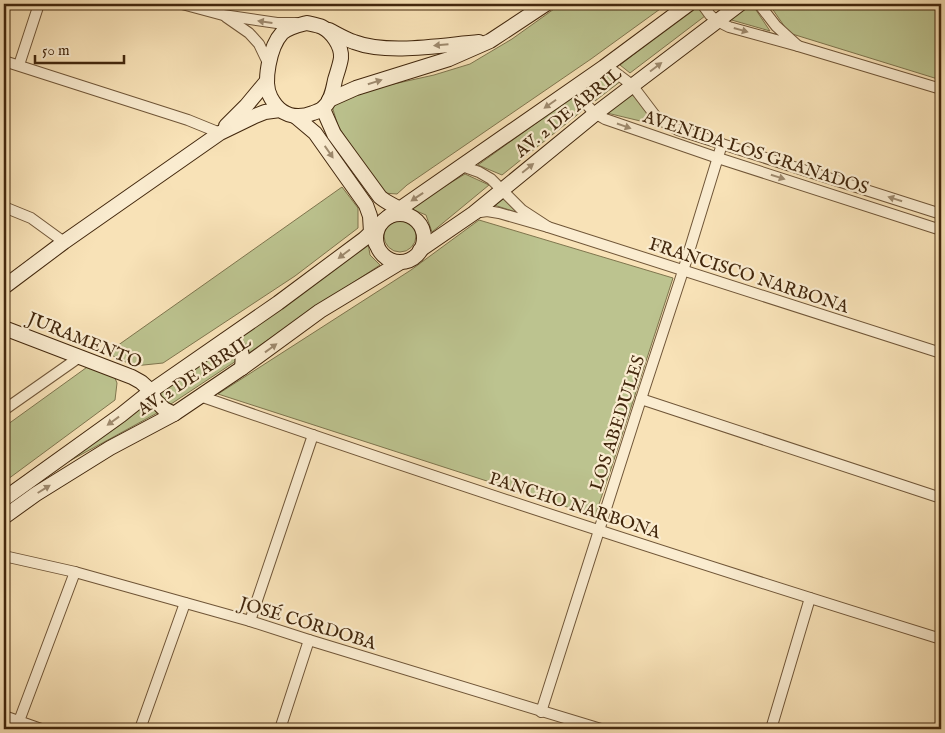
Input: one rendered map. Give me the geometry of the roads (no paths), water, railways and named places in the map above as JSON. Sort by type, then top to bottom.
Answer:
[{"type":"main road","points":[[296,117],[311,114],[356,88],[449,59],[490,41],[546,4]]},
{"type":"main road","name":"AV. 2 DE ABRIL","points":[[4,499],[121,415],[151,391],[278,303],[388,223],[462,166],[604,67],[688,4]]},
{"type":"main road","name":"AV. 2 DE ABRIL","points":[[420,250],[474,213],[632,84],[740,4]]},
{"type":"main road","points":[[321,26],[336,40],[341,58],[326,104],[334,134],[380,197],[388,204],[388,223],[380,252],[393,261],[401,262],[412,258],[420,250],[424,238],[420,225],[388,223],[370,216],[366,205],[315,133],[296,117],[280,110],[273,102],[266,82],[275,45],[283,33],[297,25],[307,23],[321,26],[354,42],[377,47],[399,48],[490,41]]},
{"type":"main road","points":[[220,133],[266,82]]},
{"type":"main road","points":[[4,287],[64,242],[220,133],[265,112],[280,110]]},
{"type":"main road","name":"AV. 2 DE ABRIL","points":[[4,516],[110,448],[174,414],[242,368],[320,311],[401,262]]},
{"type":"main road","name":"JURAMENTO","points":[[4,328],[132,377],[151,391],[155,400],[164,409],[174,414]]},
{"type":"main road","points":[[224,340],[233,343],[240,349],[243,358],[242,368]]},
{"type":"street","points":[[19,65],[39,4]]},
{"type":"street","points":[[182,4],[223,16],[277,24],[307,23]]},
{"type":"street","points":[[702,4],[717,21],[729,26],[941,89]]},
{"type":"street","points":[[759,4],[776,26],[798,46]]},
{"type":"street","points":[[223,16],[249,33],[259,44],[269,65]]},
{"type":"street","points":[[4,61],[188,120],[220,133]]},
{"type":"street","name":"AVENIDA LOS GRANADOS","points":[[604,67],[612,70],[632,84],[657,118],[678,130],[941,214]]},
{"type":"street","points":[[579,84],[588,107],[594,114]]},
{"type":"street","name":"AVENIDA LOS GRANADOS","points":[[594,114],[718,158],[941,230]]},
{"type":"street","name":"LOS ABEDULES","points":[[541,712],[722,144]]},
{"type":"street","name":"FRANCISCO NARBONA","points":[[462,166],[491,179],[522,210],[548,227]]},
{"type":"street","points":[[4,207],[31,218],[64,242]]},
{"type":"street","name":"FRANCISCO NARBONA","points":[[474,213],[487,211],[499,213],[548,227],[941,353]]},
{"type":"street","points":[[4,410],[81,356]]},
{"type":"street","name":"PANCHO NARBONA","points":[[200,396],[600,531],[941,639]]},
{"type":"street","points":[[641,399],[941,498]]},
{"type":"street","points":[[250,621],[313,435]]},
{"type":"street","name":"JOSÉ CÓRDOBA","points":[[4,556],[75,572],[185,602],[601,729]]},
{"type":"street","points":[[18,725],[75,572]]},
{"type":"street","points":[[771,729],[810,598]]},
{"type":"street","points":[[140,729],[185,602]]},
{"type":"street","points":[[280,729],[309,640]]},
{"type":"street","points":[[4,716],[18,725],[41,729]]}]
